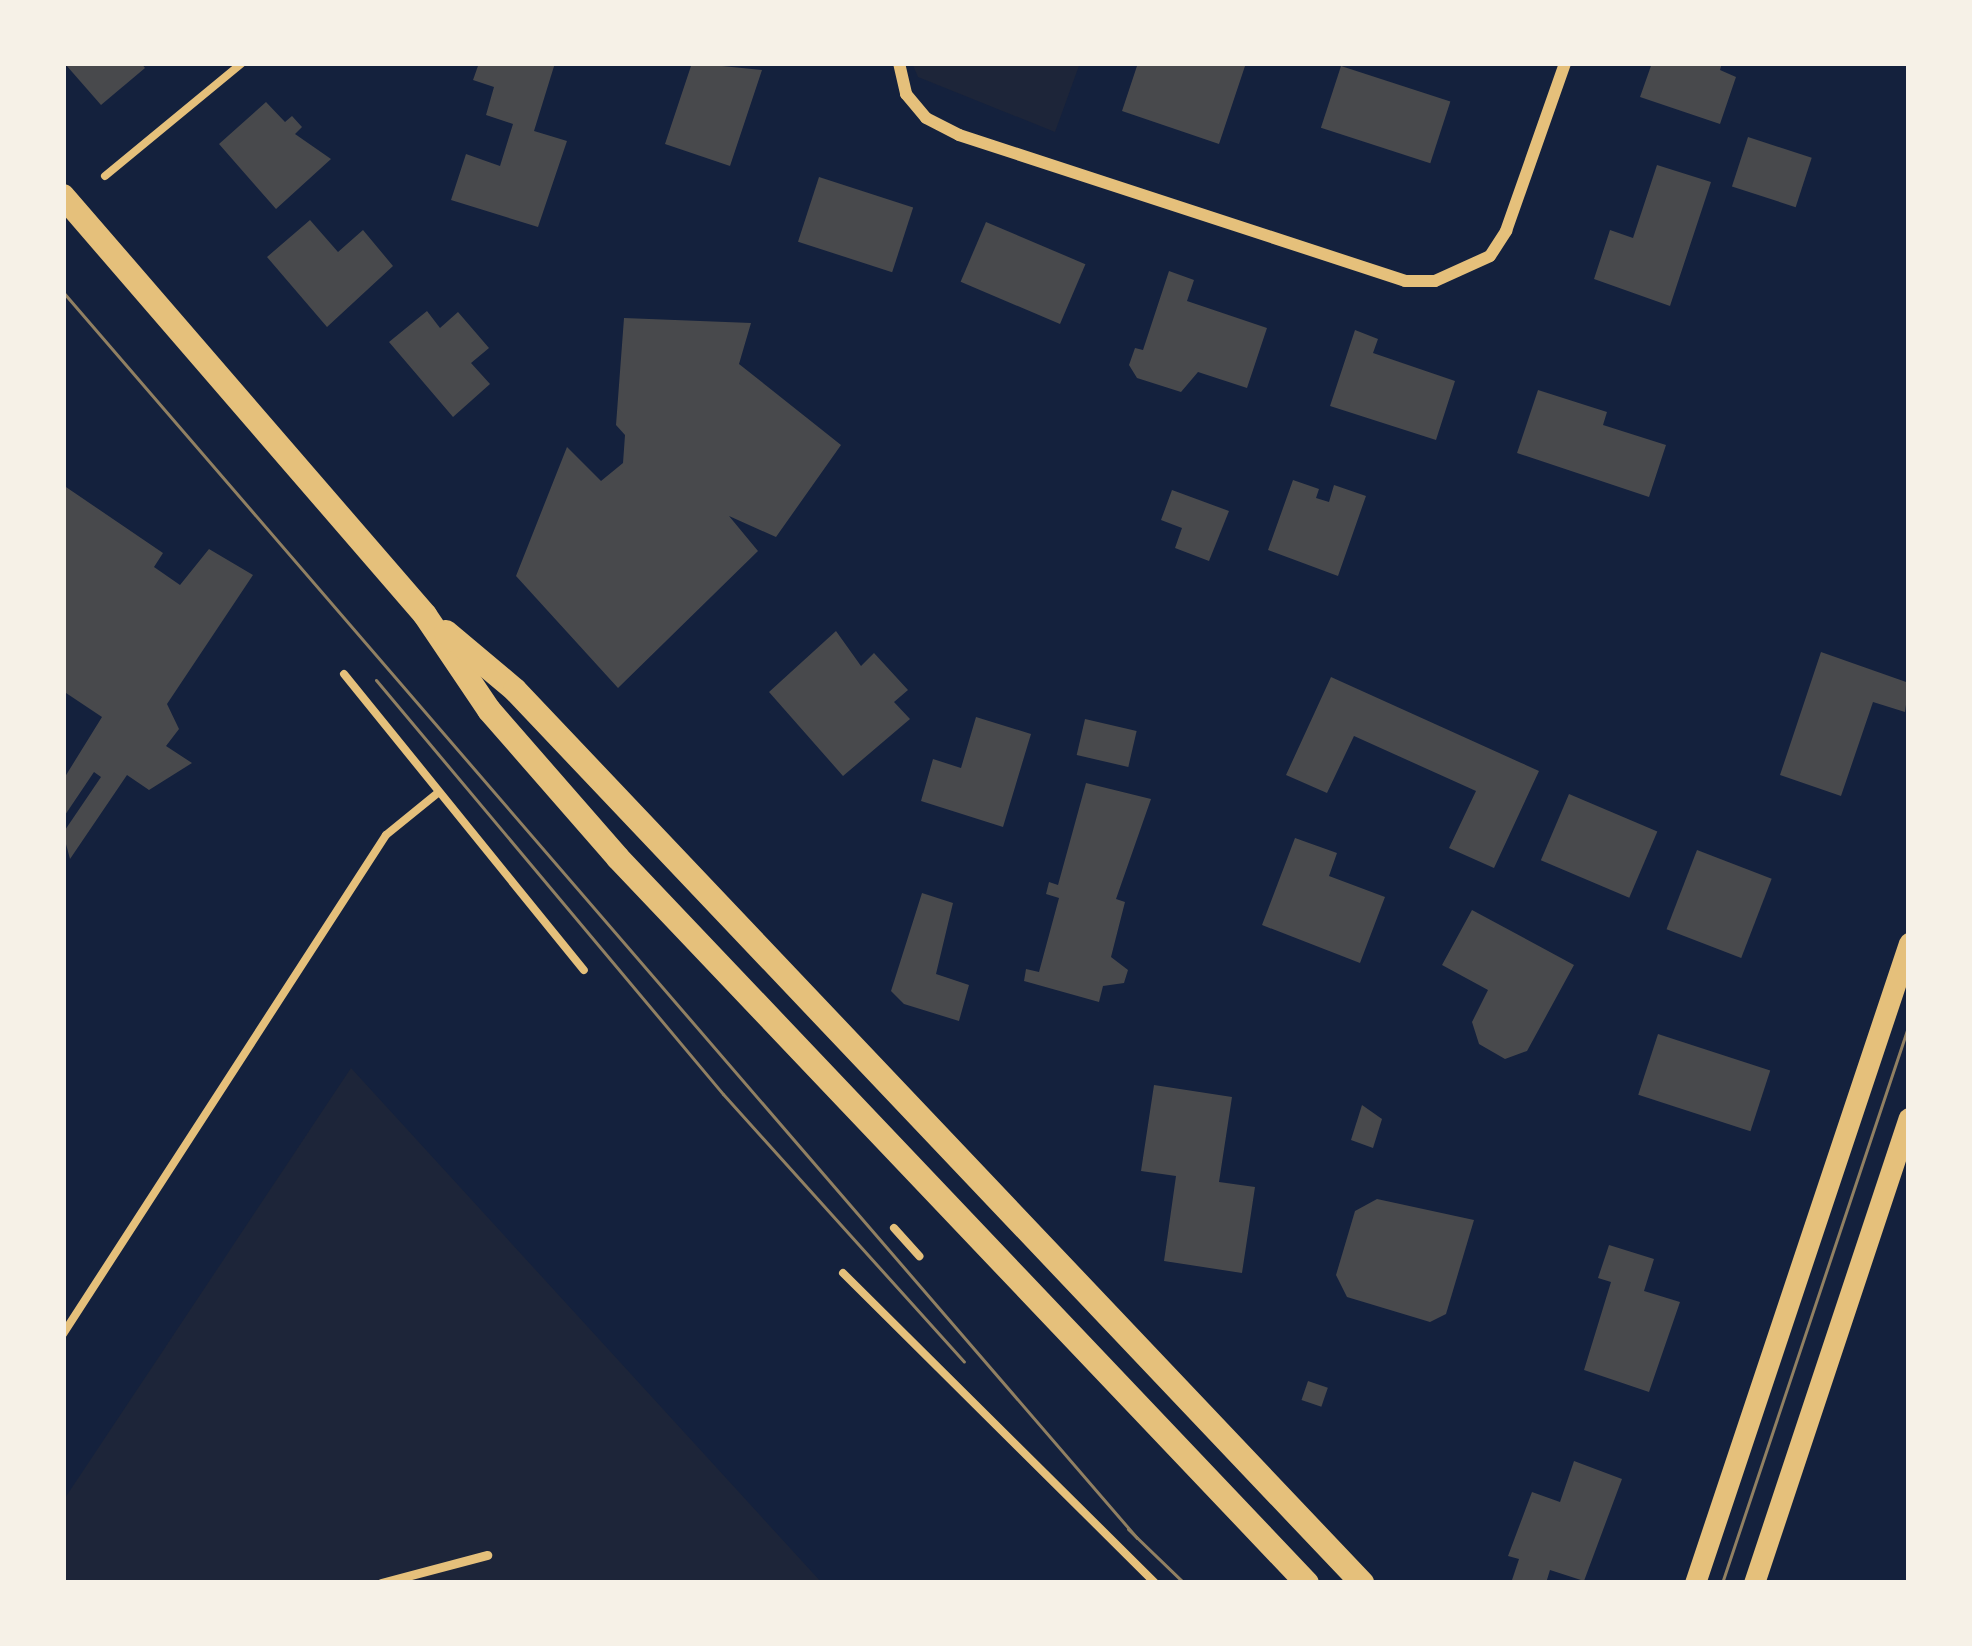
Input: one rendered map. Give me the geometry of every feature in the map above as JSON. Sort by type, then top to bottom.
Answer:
[{"type":"main road","points":[[63,196],[425,615],[489,710],[618,858],[1307,1583]]},
{"type":"main road","points":[[425,615],[515,690],[1362,1583]]},
{"type":"street","points":[[899,63],[906,94],[926,118],[959,135],[1405,281],[1435,281],[1490,256],[1506,231],[1564,63]]},
{"type":"street","points":[[1695,1583],[1909,943]]},
{"type":"street","points":[[1754,1583],[1909,1118]]},
{"type":"lane","points":[[381,1583],[487,1555]]},
{"type":"path","points":[[105,176],[242,63]]},
{"type":"path","points":[[344,674],[584,970]]},
{"type":"path","points":[[63,1334],[386,835],[439,793]]},
{"type":"path","points":[[894,1228],[919,1256]]},
{"type":"path","points":[[843,1273],[1155,1583]]},
{"type":"shaded area","points":[[912,63],[1080,63],[1055,132],[918,77]]},
{"type":"shaded area","points":[[351,1068],[822,1583],[63,1583],[63,1501]]},
{"type":"building","points":[[141,63],[145,68],[101,105],[66,65]]},
{"type":"building","points":[[479,63],[555,63],[534,131],[567,141],[538,227],[451,200],[466,154],[500,166],[513,124],[486,115],[494,87],[473,80]]},
{"type":"building","points":[[692,63],[762,70],[730,166],[665,144]]},
{"type":"building","points":[[1138,63],[1246,63],[1219,144],[1122,111]]},
{"type":"building","points":[[1652,63],[1722,63],[1720,70],[1736,77],[1720,124],[1640,97]]},
{"type":"building","points":[[1341,66],[1450,102],[1430,163],[1321,128]]},
{"type":"building","points":[[266,102],[285,122],[292,116],[302,127],[295,134],[331,159],[276,209],[219,144]]},
{"type":"building","points":[[1748,137],[1812,158],[1796,207],[1732,186]]},
{"type":"building","points":[[1657,165],[1711,182],[1670,306],[1594,279],[1610,230],[1633,238]]},
{"type":"building","points":[[819,177],[913,208],[892,272],[798,242]]},
{"type":"building","points":[[310,220],[338,252],[363,230],[393,266],[327,327],[267,257]]},
{"type":"building","points":[[986,222],[1085,264],[1060,324],[961,282]]},
{"type":"building","points":[[1169,271],[1194,280],[1187,301],[1267,328],[1247,388],[1198,372],[1181,392],[1137,378],[1129,365],[1135,348],[1143,350]]},
{"type":"building","points":[[427,311],[440,328],[458,312],[489,348],[471,363],[490,384],[453,417],[389,342]]},
{"type":"building","points":[[624,318],[751,323],[739,364],[841,445],[776,537],[729,516],[758,551],[618,688],[516,576],[567,447],[601,481],[623,463],[625,435],[616,425]]},
{"type":"building","points":[[1355,330],[1378,339],[1373,353],[1455,381],[1436,440],[1330,406]]},
{"type":"building","points":[[1538,390],[1607,412],[1603,425],[1666,445],[1649,497],[1517,453]]},
{"type":"building","points":[[1293,480],[1319,489],[1316,498],[1329,502],[1334,485],[1366,496],[1338,576],[1268,550]]},
{"type":"building","points":[[63,485],[163,553],[154,567],[180,585],[209,549],[253,575],[167,704],[179,729],[166,746],[192,763],[149,790],[127,775],[70,859],[63,833],[101,777],[94,772],[63,818],[63,780],[102,717],[63,691]]},
{"type":"building","points":[[1172,490],[1229,511],[1209,561],[1175,548],[1182,528],[1161,520]]},
{"type":"building","points":[[836,631],[861,666],[874,653],[908,690],[894,702],[910,719],[843,776],[769,692]]},
{"type":"building","points":[[1821,652],[1909,683],[1905,712],[1873,702],[1841,796],[1780,775]]},
{"type":"building","points":[[1331,677],[1539,771],[1494,868],[1449,848],[1476,791],[1354,736],[1327,793],[1286,775]]},
{"type":"building","points":[[976,717],[1031,734],[1003,827],[921,801],[933,759],[961,768]]},
{"type":"building","points":[[1085,719],[1137,731],[1128,767],[1077,755]]},
{"type":"building","points":[[1086,783],[1151,799],[1116,899],[1125,902],[1111,957],[1128,970],[1124,983],[1103,986],[1099,1002],[1024,981],[1026,969],[1039,972],[1059,898],[1046,894],[1049,882],[1058,885]]},
{"type":"building","points":[[1569,794],[1657,832],[1629,898],[1541,860]]},
{"type":"building","points":[[1295,838],[1337,853],[1329,876],[1385,897],[1360,963],[1262,925]]},
{"type":"building","points":[[1697,850],[1772,879],[1741,958],[1667,929]]},
{"type":"building","points":[[922,893],[953,903],[936,974],[969,985],[959,1021],[904,1004],[891,991]]},
{"type":"building","points":[[1472,910],[1574,965],[1527,1051],[1505,1059],[1479,1044],[1472,1022],[1488,990],[1442,965]]},
{"type":"building","points":[[1658,1034],[1770,1070],[1750,1131],[1638,1095]]},
{"type":"building","points":[[1154,1085],[1232,1097],[1219,1182],[1255,1187],[1242,1273],[1164,1261],[1176,1176],[1141,1171]]},
{"type":"building","points":[[1362,1105],[1382,1119],[1373,1148],[1351,1140]]},
{"type":"building","points":[[1377,1199],[1474,1220],[1446,1314],[1430,1322],[1347,1297],[1336,1275],[1355,1211]]},
{"type":"building","points":[[1609,1245],[1654,1259],[1644,1291],[1680,1302],[1649,1392],[1584,1370],[1611,1282],[1598,1278]]},
{"type":"building","points":[[1308,1381],[1328,1388],[1321,1407],[1301,1400]]},
{"type":"building","points":[[1574,1461],[1622,1479],[1584,1581],[1550,1570],[1546,1583],[1511,1583],[1519,1559],[1508,1556],[1532,1492],[1560,1502]]},
{"type":"tram line","points":[[63,292],[1137,1538]]},
{"type":"tram line","points":[[376,680],[723,1094],[964,1362]]},
{"type":"tram line","points":[[1722,1583],[1909,1024]]},
{"type":"tram line","points":[[1128,1529],[1184,1583]]}]
